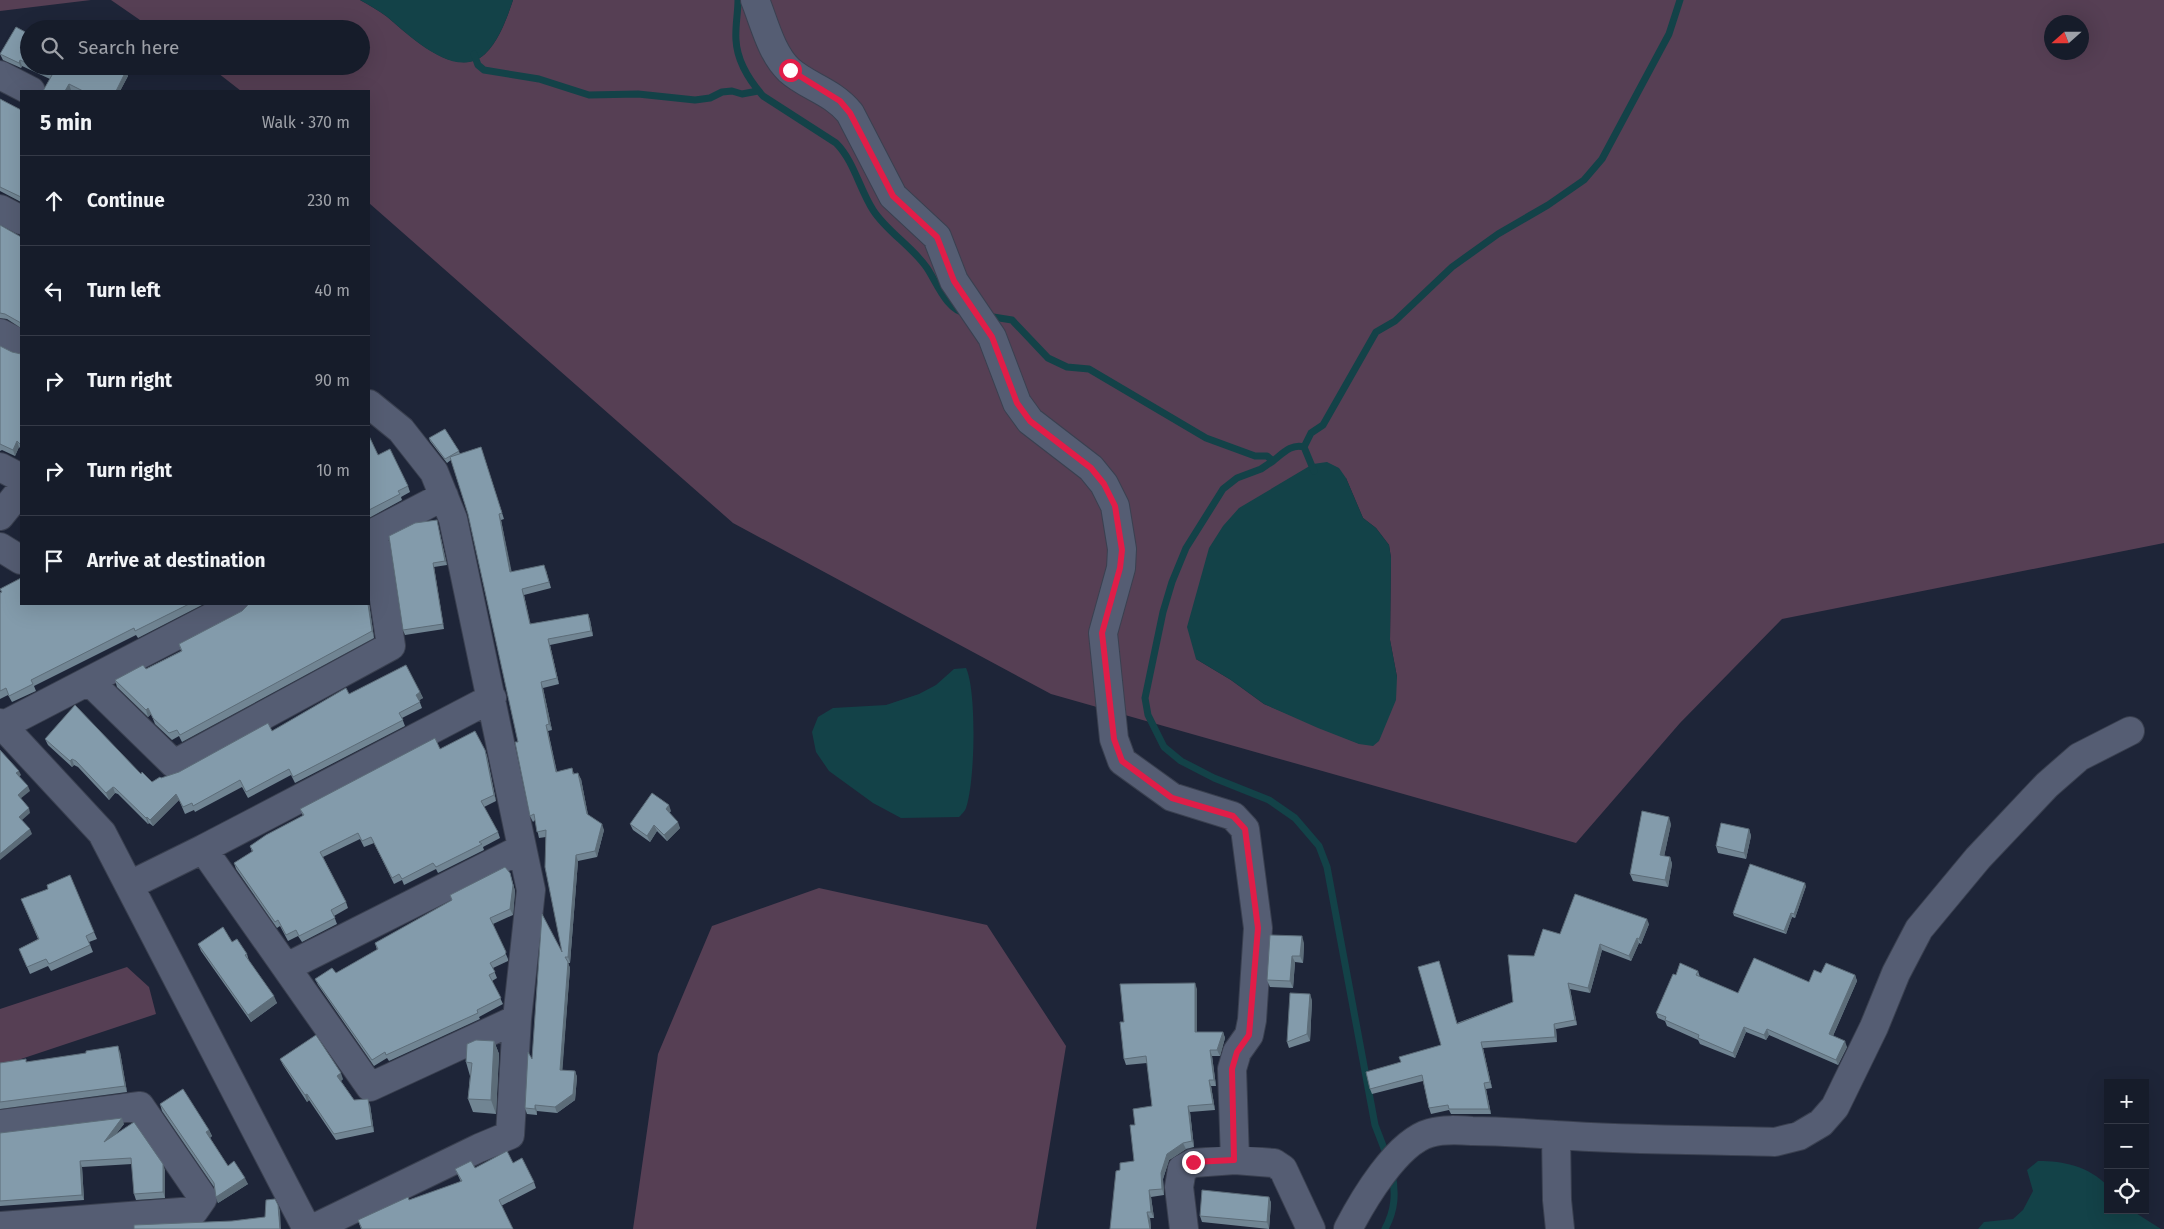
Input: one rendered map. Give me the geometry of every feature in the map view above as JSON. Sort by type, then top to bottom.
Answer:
[{"type":"street","points":[[755,0],[777,54],[790,70],[840,101],[850,113],[893,196],[937,237],[954,281],[992,337],[1017,403],[1030,421],[1091,468],[1104,484],[1115,506],[1120,528],[1122,559],[1102,633],[1114,739],[1122,761],[1172,798],[1233,816],[1245,829],[1258,928],[1249,1035],[1237,1052],[1232,1069],[1234,1160]]},
{"type":"street","points":[[0,75],[29,90]]},
{"type":"street","points":[[0,209],[20,219]]},
{"type":"street","points":[[0,333],[20,343]]},
{"type":"street","points":[[312,1229],[479,1148],[510,1135],[517,1019],[531,890],[454,519],[434,472],[401,430],[370,405]]},
{"type":"street","points":[[0,467],[20,477]]},
{"type":"street","points":[[0,516],[20,491]]},
{"type":"street","points":[[89,681],[174,764],[391,646],[372,534],[444,496]]},
{"type":"street","points":[[0,547],[20,559]]},
{"type":"street","points":[[235,605],[89,681],[1,724],[102,833],[308,1229]]},
{"type":"street","points":[[130,886],[492,698]]},
{"type":"street","points":[[1348,1229],[1365,1197],[1389,1167],[1411,1143],[1430,1133],[1452,1130],[1510,1131],[1556,1135],[1775,1142],[1799,1136],[1820,1123],[1834,1107],[1874,1027],[1896,973],[1919,929],[1978,858],[2047,785],[2079,757],[2130,731]]},
{"type":"street","points":[[203,849],[370,1087],[517,1019]]},
{"type":"street","points":[[287,967],[521,849]]},
{"type":"street","points":[[0,1124],[140,1106],[204,1198],[194,1211],[0,1226]]},
{"type":"street","points":[[1556,1135],[1557,1200],[1560,1229]]},
{"type":"street","points":[[1184,1229],[1179,1187],[1182,1169],[1193,1162],[1234,1160],[1274,1163],[1283,1169],[1311,1229]]},
{"type":"shaded area","points":[[0,0],[91,0],[0,11]]},
{"type":"shaded area","points":[[111,0],[360,0],[383,14],[432,52],[446,59],[460,62],[473,61],[490,49],[502,29],[513,0],[2164,0],[2164,543],[1782,619],[1680,723],[1576,843],[1051,694],[733,523],[370,204],[370,90],[240,90],[221,75],[370,75],[370,20],[140,20]],"holes":[[[1346,478],[1363,518],[1376,528],[1389,545],[1391,558],[1390,640],[1397,677],[1360,744],[1264,704],[1231,680],[1196,659]]]},
{"type":"shaded area","points":[[360,0],[513,0],[502,29],[490,49],[473,61],[460,62],[446,59],[432,52],[383,14]]},
{"type":"shaded area","points":[[1327,462],[1339,468],[1346,478],[1363,518],[1376,528],[1389,545],[1391,558],[1390,640],[1397,677],[1396,700],[1379,741],[1373,746],[1359,744],[1264,704],[1231,680],[1196,659],[1187,627],[1209,548],[1223,526],[1239,508],[1313,464]]},
{"type":"shaded area","points":[[966,668],[972,696],[973,759],[969,796],[965,809],[959,817],[901,818],[873,803],[829,771],[816,752],[812,732],[818,717],[833,708],[886,705],[919,694],[936,685],[954,669]]},
{"type":"shaded area","points":[[819,888],[987,925],[1066,1046],[1036,1229],[633,1229],[658,1054],[712,926]]},
{"type":"shaded area","points":[[127,967],[149,987],[156,1014],[0,1066],[0,1009]]},
{"type":"shaded area","points":[[2038,1161],[2057,1162],[2084,1169],[2104,1182],[2104,1214],[2137,1214],[2161,1229],[1978,1229],[1984,1222],[2013,1219],[2023,1210],[2033,1191],[2027,1170]]},
{"type":"building","points":[[16,27],[20,29],[19,63],[0,54]]},
{"type":"building","points":[[52,75],[124,75],[116,90],[81,90],[69,84],[66,90],[44,90]]},
{"type":"building","points":[[0,99],[20,109],[20,197],[0,187]]},
{"type":"building","points":[[0,225],[20,236],[20,322],[0,313]]},
{"type":"building","points":[[0,346],[20,354],[20,444],[17,441],[13,450],[0,444]]},
{"type":"building","points":[[445,429],[459,451],[445,459],[429,438]]},
{"type":"building","points":[[370,438],[378,455],[390,449],[408,486],[398,491],[400,494],[370,509]]},
{"type":"building","points":[[481,447],[502,513],[499,514],[510,572],[544,565],[549,582],[522,589],[530,624],[588,614],[591,631],[548,639],[557,678],[541,682],[549,724],[546,725],[556,772],[572,768],[573,774],[578,773],[587,814],[602,824],[595,851],[576,855],[568,957],[565,957],[568,962],[560,1070],[575,1071],[573,1094],[555,1107],[535,1105],[535,1109],[525,1108],[528,1052],[532,1059],[542,914],[562,952],[545,867],[546,830],[537,832],[534,814],[530,816],[515,742],[518,742],[468,514],[450,457]]},
{"type":"building","points":[[437,520],[445,561],[433,563],[443,624],[403,630],[389,536],[415,523]]},
{"type":"building","points":[[20,579],[20,605],[187,605],[135,631],[134,628],[31,680],[33,684],[9,696],[6,688],[0,691],[0,593],[2,592],[0,589]]},
{"type":"building","points":[[368,605],[372,631],[180,735],[177,730],[169,733],[153,718],[148,708],[146,710],[115,680],[143,665],[146,669],[182,651],[179,644],[242,611],[247,606]]},
{"type":"building","points":[[406,665],[420,692],[416,695],[420,702],[399,713],[403,720],[293,777],[289,769],[246,792],[240,780],[193,806],[192,803],[183,807],[176,794],[150,820],[115,788],[113,787],[106,793],[76,761],[72,759],[70,761],[45,739],[75,705],[141,774],[142,772],[152,782],[160,777],[179,772],[268,723],[272,731],[346,688],[349,694]]},
{"type":"building","points":[[475,731],[485,750],[494,795],[481,801],[498,832],[479,842],[482,844],[436,867],[433,863],[402,879],[399,874],[392,878],[371,837],[362,841],[358,833],[320,852],[346,902],[331,910],[335,918],[299,936],[296,930],[286,935],[278,920],[275,922],[234,863],[253,851],[250,846],[266,835],[304,815],[300,809],[435,738],[440,749]]},
{"type":"building","points":[[0,750],[19,771],[16,773],[28,786],[18,795],[29,808],[19,817],[30,829],[0,854]]},
{"type":"building","points":[[652,793],[669,805],[666,809],[678,822],[664,835],[654,825],[647,836],[630,824]]},
{"type":"building","points":[[1642,811],[1669,817],[1660,855],[1670,857],[1665,880],[1630,874]]},
{"type":"building","points":[[1721,823],[1749,829],[1744,853],[1716,846]]},
{"type":"building","points":[[1750,864],[1805,883],[1794,914],[1791,913],[1784,931],[1733,913]]},
{"type":"building","points":[[505,867],[510,873],[513,885],[510,909],[490,918],[506,952],[505,955],[490,963],[495,972],[489,975],[501,998],[477,1010],[478,1013],[386,1055],[385,1052],[372,1060],[315,979],[332,968],[336,973],[378,949],[375,943],[452,900],[450,895]]},
{"type":"building","points":[[70,875],[94,932],[86,936],[90,945],[49,964],[46,959],[27,967],[19,949],[39,939],[21,899],[48,889],[47,885]]},
{"type":"building","points":[[1575,894],[1647,919],[1639,939],[1637,938],[1629,956],[1600,944],[1588,988],[1568,983],[1575,1020],[1554,1024],[1555,1037],[1481,1042],[1490,1082],[1484,1083],[1489,1109],[1449,1109],[1448,1105],[1429,1108],[1422,1075],[1370,1089],[1366,1072],[1401,1062],[1399,1057],[1441,1045],[1418,967],[1439,961],[1457,1024],[1513,1002],[1508,955],[1534,956],[1543,929],[1560,934]]},
{"type":"building","points":[[223,927],[232,942],[237,939],[247,954],[245,955],[274,996],[248,1015],[198,944]]},
{"type":"building","points":[[1270,935],[1302,936],[1300,956],[1292,956],[1290,981],[1267,980]]},
{"type":"building","points":[[1754,958],[1809,982],[1814,970],[1821,973],[1826,963],[1855,975],[1829,1034],[1845,1041],[1836,1060],[1767,1029],[1764,1035],[1744,1027],[1733,1053],[1698,1038],[1699,1035],[1665,1020],[1666,1017],[1656,1013],[1673,974],[1676,975],[1680,963],[1698,971],[1696,975],[1738,993]]},
{"type":"building","points":[[1195,983],[1195,1032],[1223,1032],[1217,1050],[1210,1050],[1214,1080],[1209,1080],[1213,1104],[1188,1106],[1192,1141],[1183,1143],[1167,1154],[1161,1173],[1162,1189],[1149,1190],[1151,1212],[1147,1212],[1150,1229],[1110,1229],[1116,1171],[1120,1170],[1120,1163],[1134,1161],[1130,1125],[1135,1125],[1133,1109],[1152,1106],[1146,1056],[1124,1059],[1120,1022],[1124,1022],[1120,984]]},
{"type":"building","points":[[1290,993],[1310,994],[1307,1034],[1287,1042]]},
{"type":"building","points":[[316,1035],[341,1073],[337,1076],[354,1100],[368,1099],[372,1126],[334,1134],[280,1059]]},
{"type":"building","points":[[476,1040],[494,1041],[491,1100],[468,1099],[472,1063],[466,1062],[467,1044]]},
{"type":"building","points":[[118,1046],[125,1086],[0,1102],[0,1063],[26,1059],[26,1062]]},
{"type":"building","points":[[183,1089],[209,1130],[206,1132],[228,1166],[234,1161],[245,1178],[216,1197],[214,1183],[160,1104]]},
{"type":"building","points":[[122,1118],[104,1142],[134,1122],[163,1164],[163,1192],[134,1194],[131,1158],[80,1161],[82,1195],[0,1201],[0,1133]]},
{"type":"building","points":[[507,1151],[513,1163],[522,1158],[534,1182],[499,1200],[513,1229],[362,1229],[358,1220],[408,1197],[409,1200],[462,1181],[455,1169],[471,1161],[475,1168]]},
{"type":"building","points":[[1202,1190],[1269,1197],[1267,1222],[1200,1216]]},
{"type":"building","points":[[275,1199],[278,1205],[280,1229],[134,1229],[134,1225],[232,1221],[265,1217],[266,1200]]},
{"type":"waterway","points":[[738,0],[737,48],[741,63],[753,83],[763,96],[836,143],[852,166],[868,202],[879,218],[921,260],[948,302],[959,311],[966,313]]},
{"type":"waterway","points":[[1304,447],[1311,433],[1323,425],[1376,332],[1395,321],[1452,267],[1498,234],[1548,205],[1584,180],[1602,159],[1669,34],[1680,0]]},
{"type":"waterway","points":[[474,54],[478,65],[484,70],[539,79],[589,95],[638,94],[695,100],[710,98],[722,92],[732,91],[742,94],[758,91]]},
{"type":"waterway","points":[[987,316],[1012,320],[1048,358],[1067,367],[1089,369],[1206,438],[1255,456],[1267,456],[1273,461],[1291,448],[1304,447],[1314,471]]},
{"type":"waterway","points":[[1273,461],[1261,469],[1237,478],[1223,489],[1186,548],[1172,582],[1163,612],[1145,698],[1148,715],[1164,747],[1181,761],[1214,778],[1269,800],[1295,818],[1319,846],[1327,867],[1375,1125],[1387,1156]]},
{"type":"waterway","points":[[1385,1229],[1394,1202],[1392,1173]]},
{"type":"route","points":[[790,70],[840,101],[850,113],[893,196],[937,237],[954,281],[992,337],[1017,403],[1030,421],[1091,468],[1104,484],[1115,506],[1122,550],[1120,568],[1102,633],[1114,739],[1122,761],[1172,798],[1233,816],[1245,829],[1258,928],[1252,1020],[1249,1035],[1237,1052],[1232,1069],[1234,1160],[1193,1162]]}]
